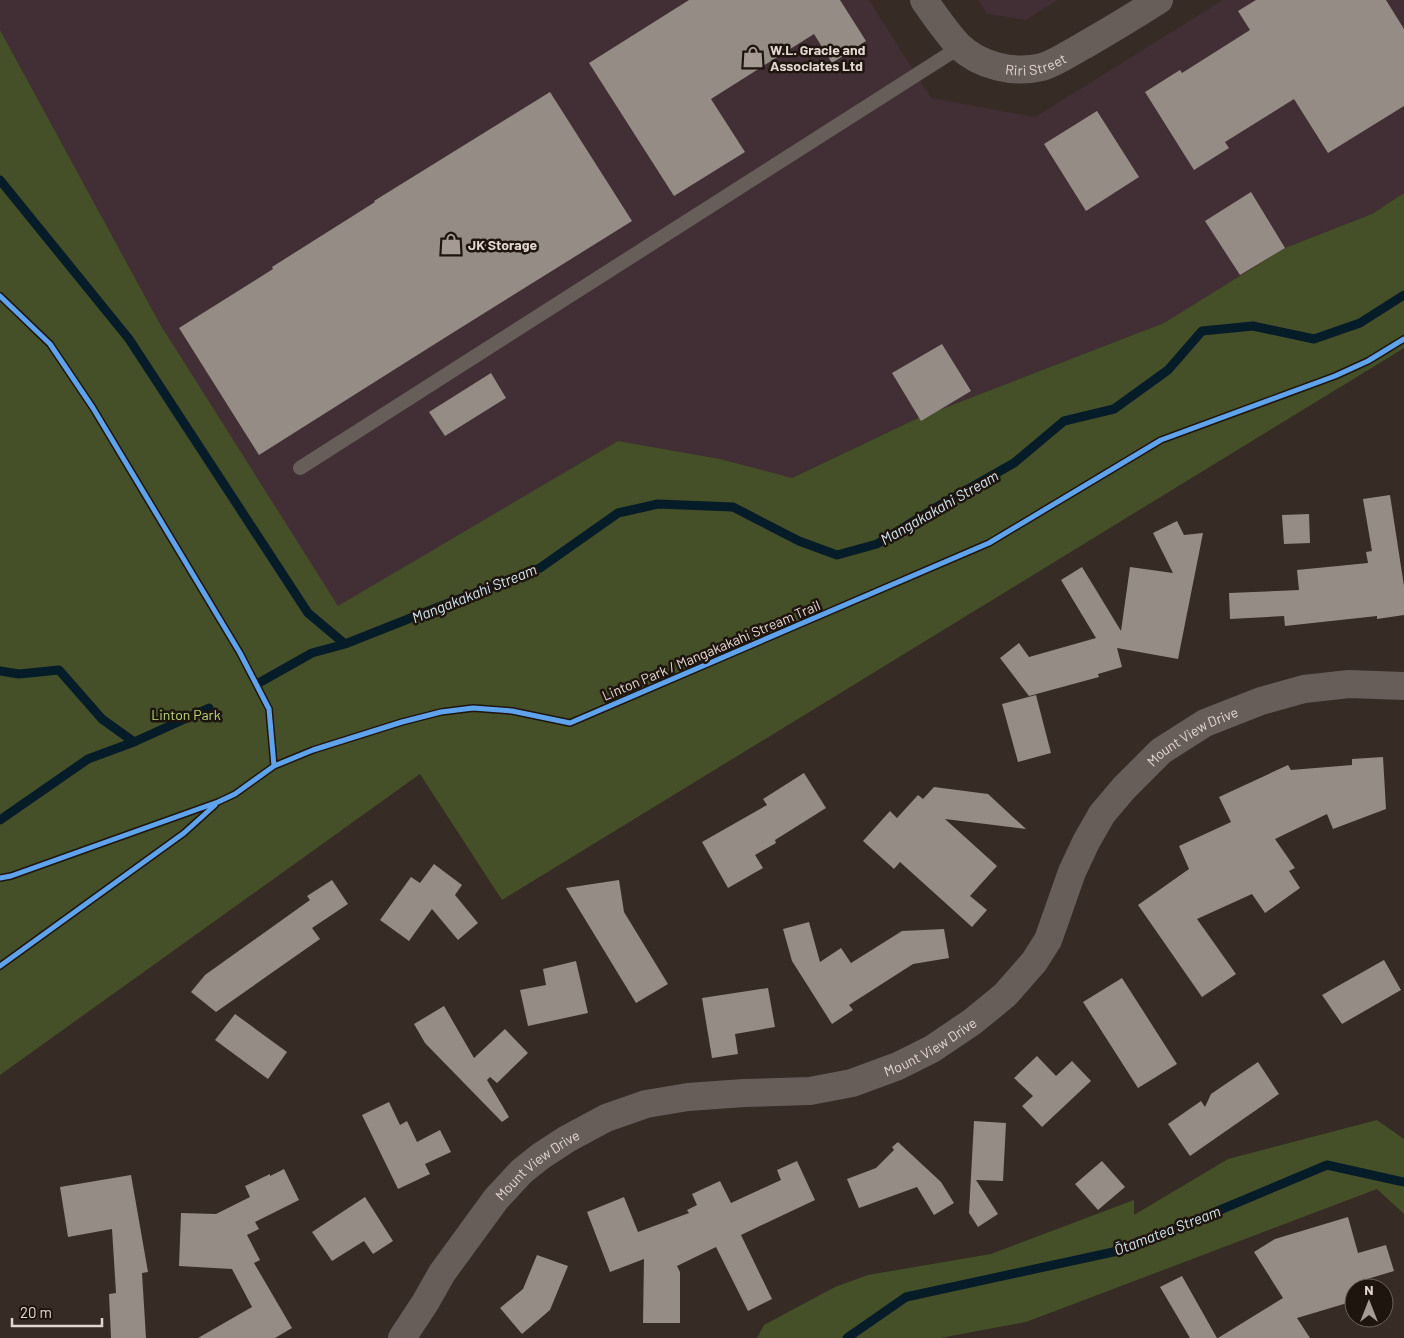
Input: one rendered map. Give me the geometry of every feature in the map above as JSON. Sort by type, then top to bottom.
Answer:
[{"type":"street","name":"Riri Street","points":[[924,0],[960,47],[979,59],[1000,68],[1022,69],[1042,67],[1069,54],[1158,0]]},
{"type":"street","name":"Mount View Drive","points":[[402,1338],[442,1273],[496,1199],[540,1156],[567,1139],[606,1118],[646,1104],[688,1097],[810,1091],[852,1084],[898,1066],[932,1049],[972,1022],[1005,995],[1034,962],[1048,940],[1072,872],[1102,814],[1124,788],[1161,751],[1206,724],[1270,698],[1304,689],[1349,684],[1404,686]]},
{"type":"lane","points":[[300,468],[960,47]]},
{"type":"shaded area","points":[[0,0],[869,0],[931,98],[1035,117],[1223,0],[1404,0],[1404,193],[1372,214],[1285,248],[1164,323],[916,419],[791,478],[720,459],[618,441],[338,607],[160,324],[0,30]]},
{"type":"shaded area","points":[[978,0],[1058,0],[1026,20],[987,14]]},
{"type":"green space","name":"Linton Park","points":[[0,30],[160,324],[338,606],[618,441],[720,459],[792,478],[916,419],[1164,323],[1285,248],[1372,214],[1404,193],[1404,348],[502,900],[420,774],[0,1075]]},
{"type":"green space","points":[[1377,1120],[1404,1139],[1404,1214],[1377,1189],[1026,1322],[940,1338],[757,1338],[764,1325],[835,1287],[868,1275],[991,1254],[1134,1200],[1134,1215],[1228,1159]]},
{"type":"building","points":[[689,0],[840,0],[866,41],[832,63],[814,34],[711,99],[745,152],[674,196],[589,63]]},
{"type":"building","points":[[1256,0],[1386,0],[1404,29],[1404,106],[1328,153],[1294,99],[1225,142],[1229,148],[1194,170],[1145,92],[1180,70],[1182,73],[1250,30],[1238,11]]},
{"type":"building","points":[[550,92],[632,221],[259,455],[179,328],[273,269],[272,267],[374,201]]},
{"type":"building","points":[[1097,111],[1139,177],[1086,211],[1044,144]]},
{"type":"building","points":[[1251,192],[1285,248],[1240,275],[1205,221]]},
{"type":"building","points":[[942,344],[971,391],[921,421],[892,373]]},
{"type":"building","points":[[491,373],[506,398],[445,436],[429,412]]},
{"type":"building","points":[[1390,495],[1404,586],[1404,615],[1285,626],[1284,616],[1230,619],[1229,593],[1299,590],[1297,570],[1368,563],[1366,552],[1372,551],[1363,499]]},
{"type":"building","points":[[1309,514],[1310,543],[1284,544],[1282,515]]},
{"type":"building","points":[[1177,521],[1184,535],[1203,533],[1178,659],[1117,648],[1122,667],[1098,674],[1099,677],[1029,696],[1000,658],[1019,643],[1029,657],[1096,638],[1061,580],[1082,567],[1121,631],[1130,567],[1173,573],[1153,533]]},
{"type":"building","points":[[1036,695],[1051,753],[1018,762],[1002,704]]},
{"type":"building","points":[[1383,757],[1386,809],[1333,829],[1327,814],[1275,839],[1295,868],[1289,871],[1300,888],[1265,913],[1252,894],[1197,919],[1236,974],[1202,997],[1138,905],[1189,869],[1179,846],[1231,822],[1219,797],[1288,765],[1291,770],[1352,765],[1352,759]]},
{"type":"building","points":[[804,773],[826,808],[775,840],[776,843],[755,855],[763,868],[728,888],[702,842],[767,805],[763,799]]},
{"type":"building","points":[[934,787],[988,794],[1026,829],[945,819],[997,866],[970,896],[987,910],[972,927],[900,862],[894,869],[863,841],[890,811],[897,818],[918,795],[923,799]]},
{"type":"building","points":[[434,864],[462,885],[455,895],[478,923],[458,940],[432,909],[409,941],[380,920],[411,877],[420,883]]},
{"type":"building","points":[[332,880],[348,904],[312,928],[320,939],[216,1012],[191,992],[205,975],[310,900],[307,896]]},
{"type":"building","points":[[619,880],[624,912],[668,984],[636,1003],[566,888]]},
{"type":"building","points":[[809,922],[820,962],[841,948],[851,963],[902,931],[944,929],[949,958],[913,964],[849,1005],[853,1010],[832,1024],[792,961],[783,929]]},
{"type":"building","points":[[1384,960],[1401,990],[1342,1024],[1322,995]]},
{"type":"building","points":[[576,961],[588,1013],[528,1026],[520,990],[546,985],[543,969]]},
{"type":"building","points":[[1122,978],[1177,1064],[1138,1088],[1083,1002]]},
{"type":"building","points":[[768,988],[775,1027],[735,1034],[738,1054],[712,1058],[702,998]]},
{"type":"building","points":[[444,1006],[474,1058],[505,1029],[528,1053],[497,1083],[490,1077],[487,1080],[509,1117],[502,1122],[425,1043],[414,1024]]},
{"type":"building","points":[[235,1014],[287,1052],[268,1079],[215,1040]]},
{"type":"building","points":[[1037,1056],[1056,1076],[1072,1061],[1091,1081],[1042,1127],[1022,1106],[1033,1096],[1014,1078]]},
{"type":"building","points":[[1258,1062],[1279,1094],[1190,1156],[1168,1124],[1201,1101],[1205,1107],[1211,1094]]},
{"type":"building","points":[[389,1102],[400,1125],[407,1121],[417,1142],[440,1130],[451,1152],[425,1164],[430,1174],[398,1189],[362,1115]]},
{"type":"building","points":[[974,1121],[1006,1123],[1003,1181],[976,1180],[998,1214],[978,1227],[969,1213]]},
{"type":"building","points":[[898,1142],[941,1182],[954,1203],[934,1215],[917,1187],[859,1208],[847,1179],[876,1168],[894,1150],[892,1147]]},
{"type":"building","points":[[797,1161],[815,1200],[741,1235],[772,1299],[748,1311],[716,1247],[677,1266],[680,1272],[680,1323],[643,1323],[644,1259],[610,1272],[587,1212],[624,1197],[638,1232],[689,1213],[687,1210],[697,1205],[692,1194],[720,1181],[731,1203],[781,1180],[777,1170]]},
{"type":"building","points":[[1102,1161],[1125,1187],[1098,1210],[1075,1184]]},
{"type":"building","points":[[284,1169],[299,1200],[255,1222],[259,1229],[247,1235],[260,1260],[254,1263],[292,1328],[275,1338],[198,1338],[252,1307],[232,1269],[179,1266],[181,1213],[216,1214],[250,1197],[245,1186]]},
{"type":"building","points":[[131,1175],[148,1272],[142,1273],[146,1338],[111,1338],[109,1294],[116,1293],[112,1229],[68,1237],[60,1187]]},
{"type":"building","points":[[365,1197],[393,1241],[373,1254],[364,1241],[332,1261],[312,1232]]},
{"type":"building","points":[[1348,1217],[1358,1253],[1386,1245],[1394,1271],[1371,1278],[1344,1278],[1344,1304],[1297,1318],[1310,1338],[1218,1338],[1283,1298],[1254,1252],[1275,1239]]},
{"type":"building","points":[[537,1255],[568,1266],[550,1310],[522,1334],[500,1308],[523,1289]]},
{"type":"building","points":[[1182,1276],[1217,1338],[1190,1338],[1160,1287]]},
{"type":"waterway","points":[[0,180],[129,339],[308,613],[345,644]]},
{"type":"waterway","name":"Mangakakahi Stream","points":[[257,684],[312,653],[345,644],[540,568],[618,513],[658,504],[733,507],[799,541],[837,555],[877,544],[1014,463],[1064,421],[1114,409],[1168,370],[1202,331],[1253,326],[1314,339],[1360,323],[1404,295]]},
{"type":"waterway","points":[[0,671],[19,674],[59,670],[102,719],[134,742]]},
{"type":"waterway","name":"Mangakakahi Stream","points":[[0,820],[88,759],[134,742],[209,708]]},
{"type":"waterway","name":"Ōtamatea Stream","points":[[847,1338],[906,1297],[1127,1249],[1327,1165],[1404,1182]]},
{"type":"cycle path","points":[[0,296],[50,344],[93,408],[240,653],[269,709],[274,766]]},
{"type":"cycle path","name":"Linton Park / Mangakakahi Stream Trail","points":[[0,878],[11,876],[218,802],[235,794],[274,766],[313,750],[402,722],[441,712],[473,708],[512,711],[570,723],[989,543],[1161,440],[1335,376],[1368,361],[1404,339]]},
{"type":"cycle path","points":[[0,966],[184,833],[215,805]]},
{"type":"place","name":"W.L. Gracie and Associates Ltd","points":[[753,57]]},
{"type":"place","name":"JK Storage","points":[[451,244]]}]
